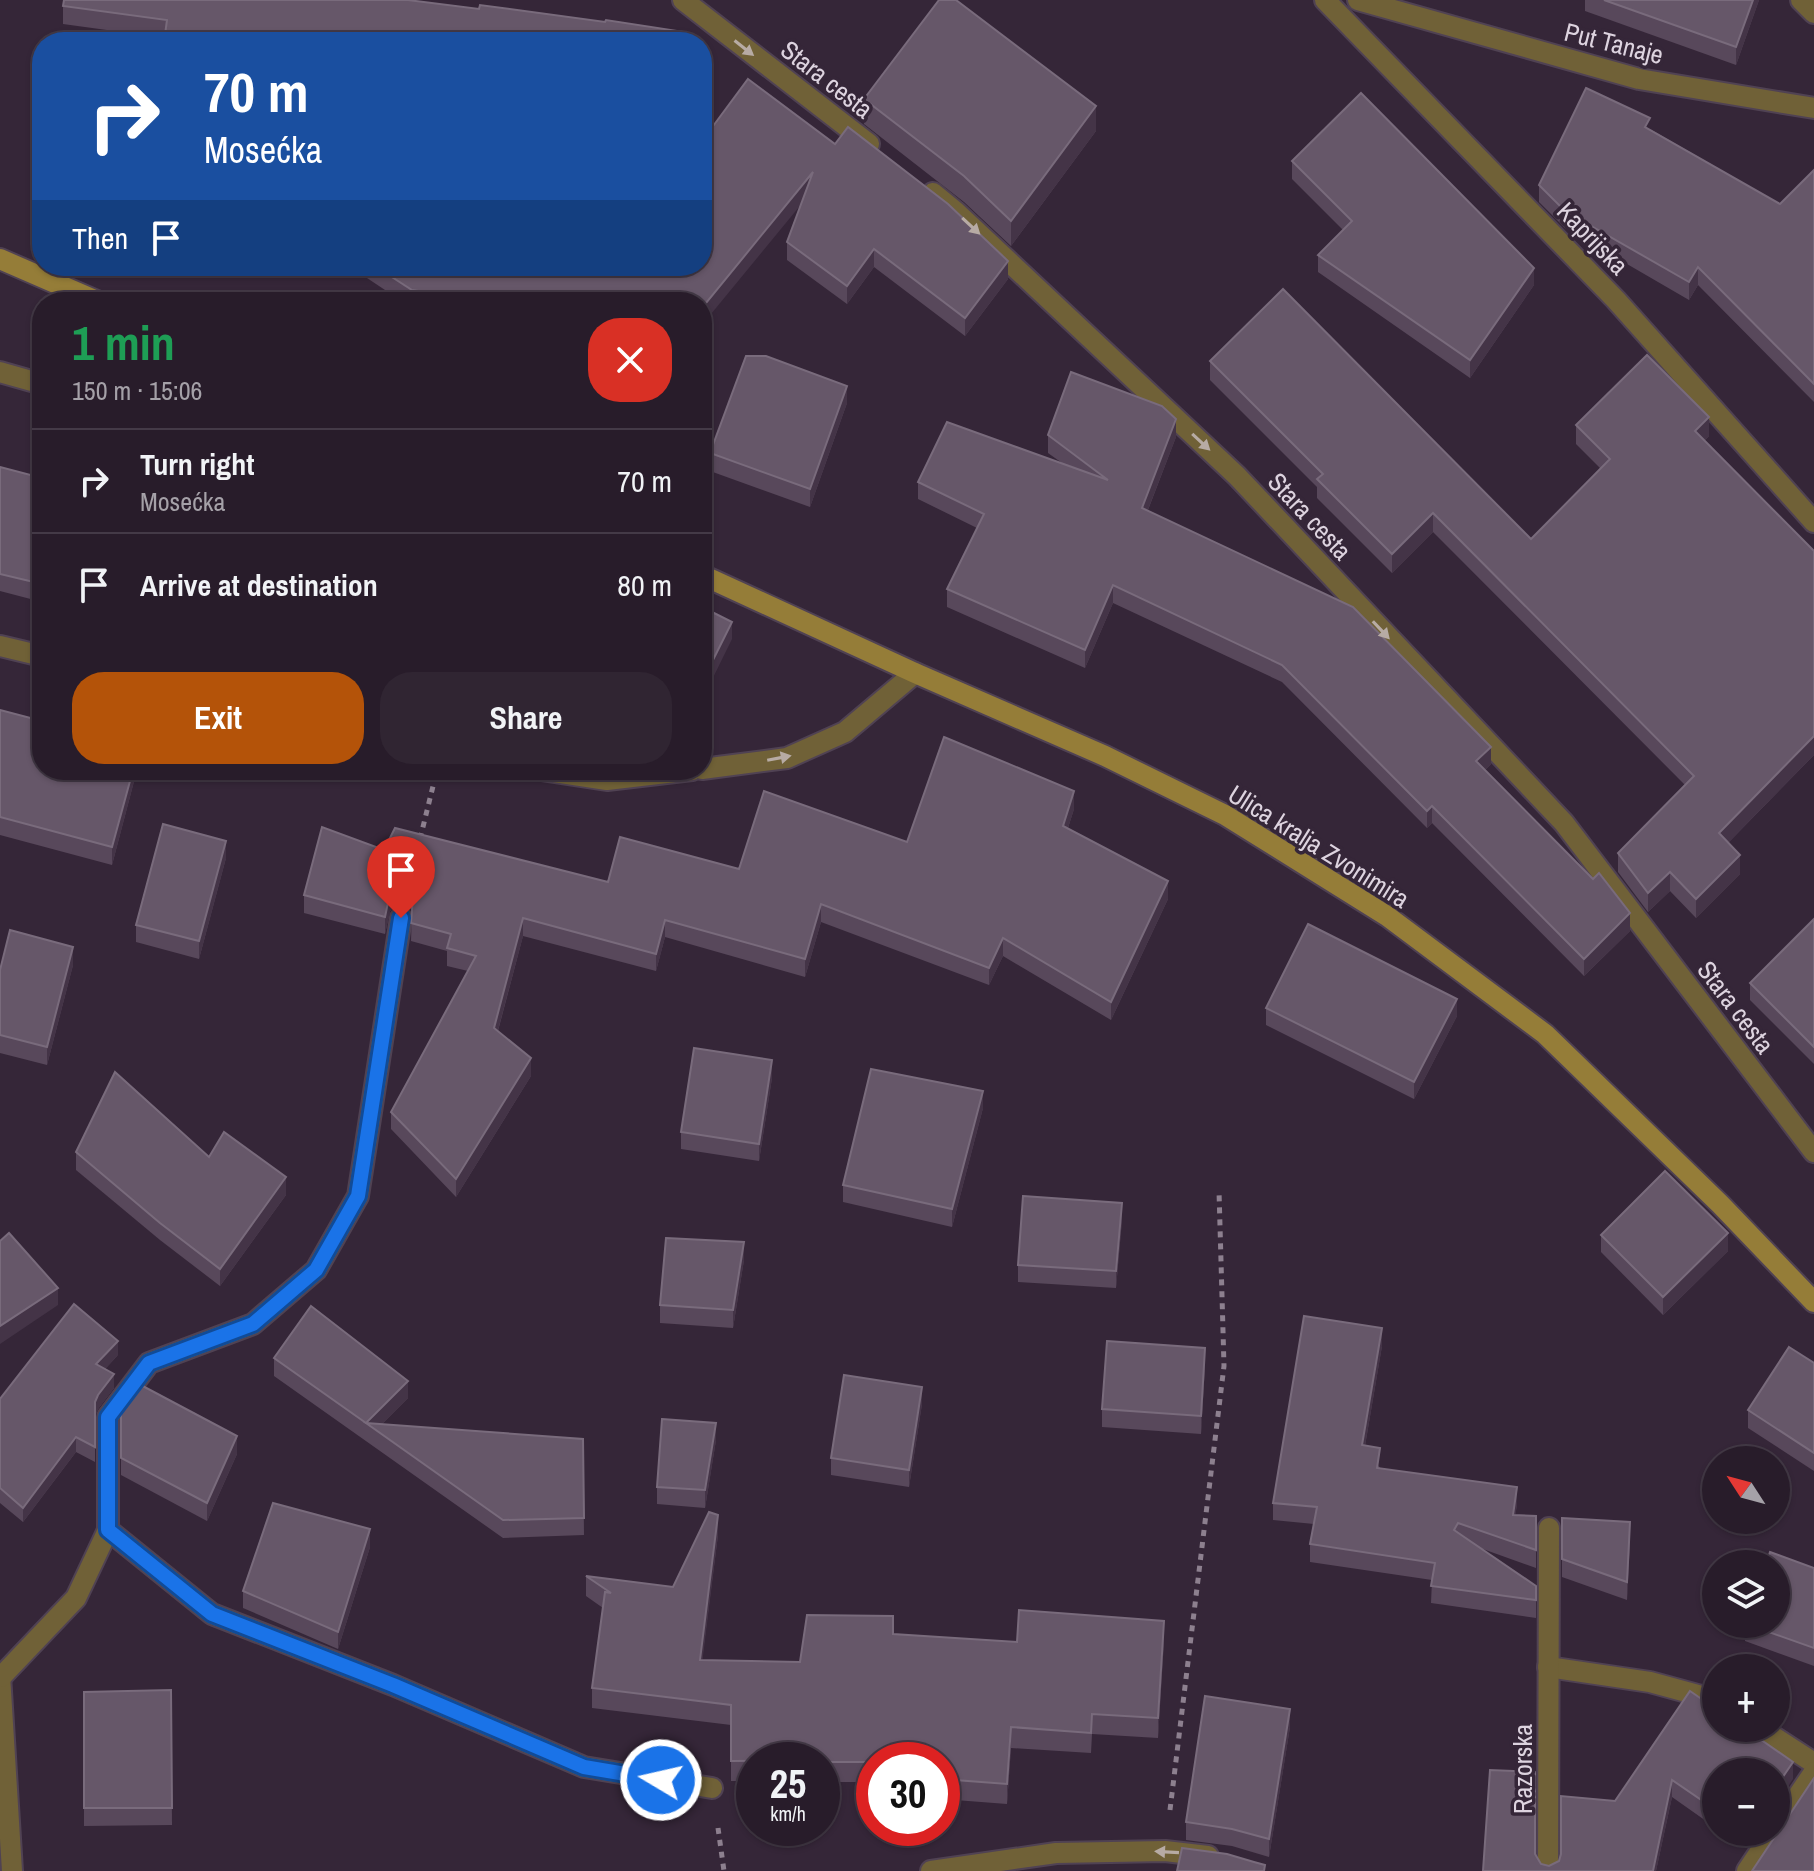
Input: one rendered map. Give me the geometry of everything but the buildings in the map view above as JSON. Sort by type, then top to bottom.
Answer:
[{"type":"main road","points":[[0,259],[32,273]]},
{"type":"main road","points":[[39,276],[76,292]]},
{"type":"main road","name":"Ulica kralja Zvonimira","points":[[712,580],[1105,756],[1225,815],[1387,916],[1545,1034],[1720,1204],[1814,1302]]},
{"type":"street","name":"Stara cesta","points":[[683,0],[882,154]]},
{"type":"street","name":"Kaprijska","points":[[1325,0],[1616,300],[1814,522]]},
{"type":"street","name":"Put Tanaje","points":[[1358,0],[1639,79],[1814,108]]},
{"type":"street","points":[[1801,0],[1814,13]]},
{"type":"street","name":"Stara cesta","points":[[919,183],[956,212],[1237,476],[1564,823],[1814,1152]]},
{"type":"street","points":[[0,372],[32,381]]},
{"type":"street","points":[[0,646],[32,654]]},
{"type":"street","points":[[712,768],[787,758],[845,732],[915,673]]},
{"type":"street","points":[[12,1871],[0,1676],[76,1598],[108,1530],[108,1417],[149,1363],[253,1324],[316,1270],[358,1196],[401,918]]},
{"type":"street","name":"Razorska","points":[[1548,1871],[1549,1528]]},
{"type":"street","points":[[108,1530],[212,1614],[393,1685],[584,1767],[712,1788]]},
{"type":"street","points":[[1548,1667],[1650,1682],[1702,1696]]},
{"type":"street","points":[[1782,1742],[1814,1763]]},
{"type":"street","points":[[1790,1808],[1814,1772]]},
{"type":"street","points":[[1747,1871],[1764,1846]]},
{"type":"street","points":[[931,1871],[1056,1853],[1165,1851],[1225,1858]]},
{"type":"path","points":[[419,844],[435,780]]},
{"type":"path","points":[[1165,1851],[1224,1366],[1219,1191]]},
{"type":"route","points":[[401,918],[358,1196],[316,1270],[253,1324],[149,1363],[108,1417],[108,1530],[212,1614],[393,1685],[584,1767],[661,1780]]}]
